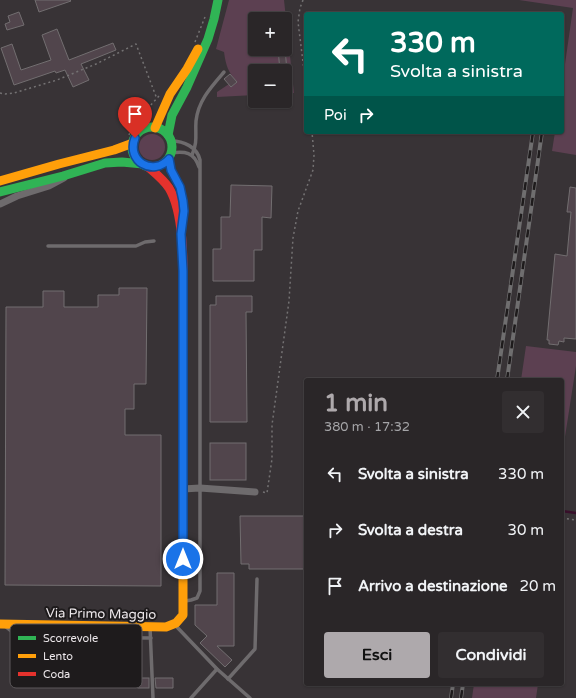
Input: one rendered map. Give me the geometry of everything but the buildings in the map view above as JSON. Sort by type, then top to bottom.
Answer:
[{"type":"street","points":[[155,128],[172,91],[200,45],[215,0]]},
{"type":"street","points":[[0,192],[109,162],[157,166],[163,164],[170,156],[172,147],[170,138],[172,115],[187,87],[205,46],[213,23],[218,0]]},
{"type":"street","points":[[145,165],[138,161],[135,156],[133,144],[136,137],[142,131],[149,128],[155,128],[162,130],[170,138]]},
{"type":"street","points":[[0,181],[133,144]]},
{"type":"street","name":"Via Primo Maggio","points":[[170,156],[171,170],[180,187],[183,199],[184,211],[181,234]]},
{"type":"street","name":"Via Primo Maggio","points":[[142,626],[174,625],[183,616],[183,271],[181,234],[177,208],[172,195],[160,177],[145,165]]},
{"type":"street","points":[[0,204],[17,196],[49,186],[72,173]]},
{"type":"street","points":[[183,489],[200,488],[255,492]]},
{"type":"lane","points":[[192,155],[195,149],[196,120],[199,108],[207,93],[224,72]]},
{"type":"lane","points":[[170,138],[195,149],[199,158],[200,591],[198,596],[194,599],[183,601]]},
{"type":"lane","points":[[170,156],[183,152],[192,155],[199,169]]},
{"type":"lane","points":[[48,246],[136,246],[145,242],[154,241]]},
{"type":"lane","points":[[228,678],[255,649],[257,579]]},
{"type":"lane","points":[[1,624],[10,630]]},
{"type":"lane","points":[[174,625],[217,670],[250,698]]},
{"type":"lane","points":[[150,626],[153,698]]},
{"type":"lane","points":[[142,638],[151,638]]},
{"type":"lane","points":[[190,698],[217,670]]},
{"type":"path","points":[[303,0],[298,22],[304,70]]},
{"type":"path","points":[[0,93],[14,93],[58,80],[96,64],[136,44],[157,98],[139,118],[142,131]]},
{"type":"path","points":[[255,492],[267,493],[269,481],[272,459],[272,425],[288,313],[292,238],[298,211],[313,170],[314,155],[312,134]]},
{"type":"path","points":[[564,518],[576,520]]},
{"type":"shaded area","points":[[229,0],[284,0],[285,12],[248,12],[248,56],[290,56],[291,64],[248,64],[248,95],[217,97],[217,92],[229,84],[231,87],[237,82],[231,75],[224,52],[216,49]]},
{"type":"shaded area","points":[[519,0],[576,0],[576,155],[552,151],[555,134],[564,134],[564,71],[573,8]]},
{"type":"shaded area","points":[[292,74],[294,93],[292,93]]},
{"type":"shaded area","points":[[152,134],[161,138],[165,147],[161,156],[152,160],[143,156],[139,147],[143,138]]},
{"type":"shaded area","points":[[526,346],[576,352],[576,366],[564,443],[564,378],[521,378]]},
{"type":"shaded area","points":[[474,686],[538,686],[536,698],[472,698]]},
{"type":"waterway","points":[[564,511],[576,513]]},
{"type":"railway","points":[[497,378],[533,134]]},
{"type":"railway","points":[[507,378],[542,134]]},
{"type":"railway","points":[[451,698],[453,686]]},
{"type":"railway","points":[[461,698],[463,686]]},
{"type":"traffic: fast","points":[[168,135],[172,115],[187,87],[208,39],[218,0]]},
{"type":"traffic: fast","points":[[152,127],[160,129],[166,133],[170,139],[172,147],[170,155],[166,161],[160,165],[152,167],[144,165],[138,161],[134,155],[132,147],[134,139],[138,133],[144,129],[152,127]]},
{"type":"traffic: fast","points":[[0,192],[63,176],[105,163],[122,162],[143,164]]},
{"type":"traffic: fast","points":[[183,309],[183,567]]},
{"type":"traffic: slow","points":[[155,128],[170,94],[187,69],[198,49]]},
{"type":"traffic: slow","points":[[0,181],[114,150],[133,143]]},
{"type":"traffic: slow","points":[[142,627],[166,627],[176,623],[183,615],[183,567]]},
{"type":"traffic: slow","points":[[0,624],[10,624]]},
{"type":"traffic: jam","points":[[147,166],[162,179],[169,188],[178,214],[181,230],[183,263],[183,309]]},
{"type":"route","points":[[135,138],[133,145],[134,153],[137,160],[141,164],[153,167],[163,164],[169,159],[171,170],[180,187],[183,201],[184,211],[181,234],[183,271],[183,559]]}]
